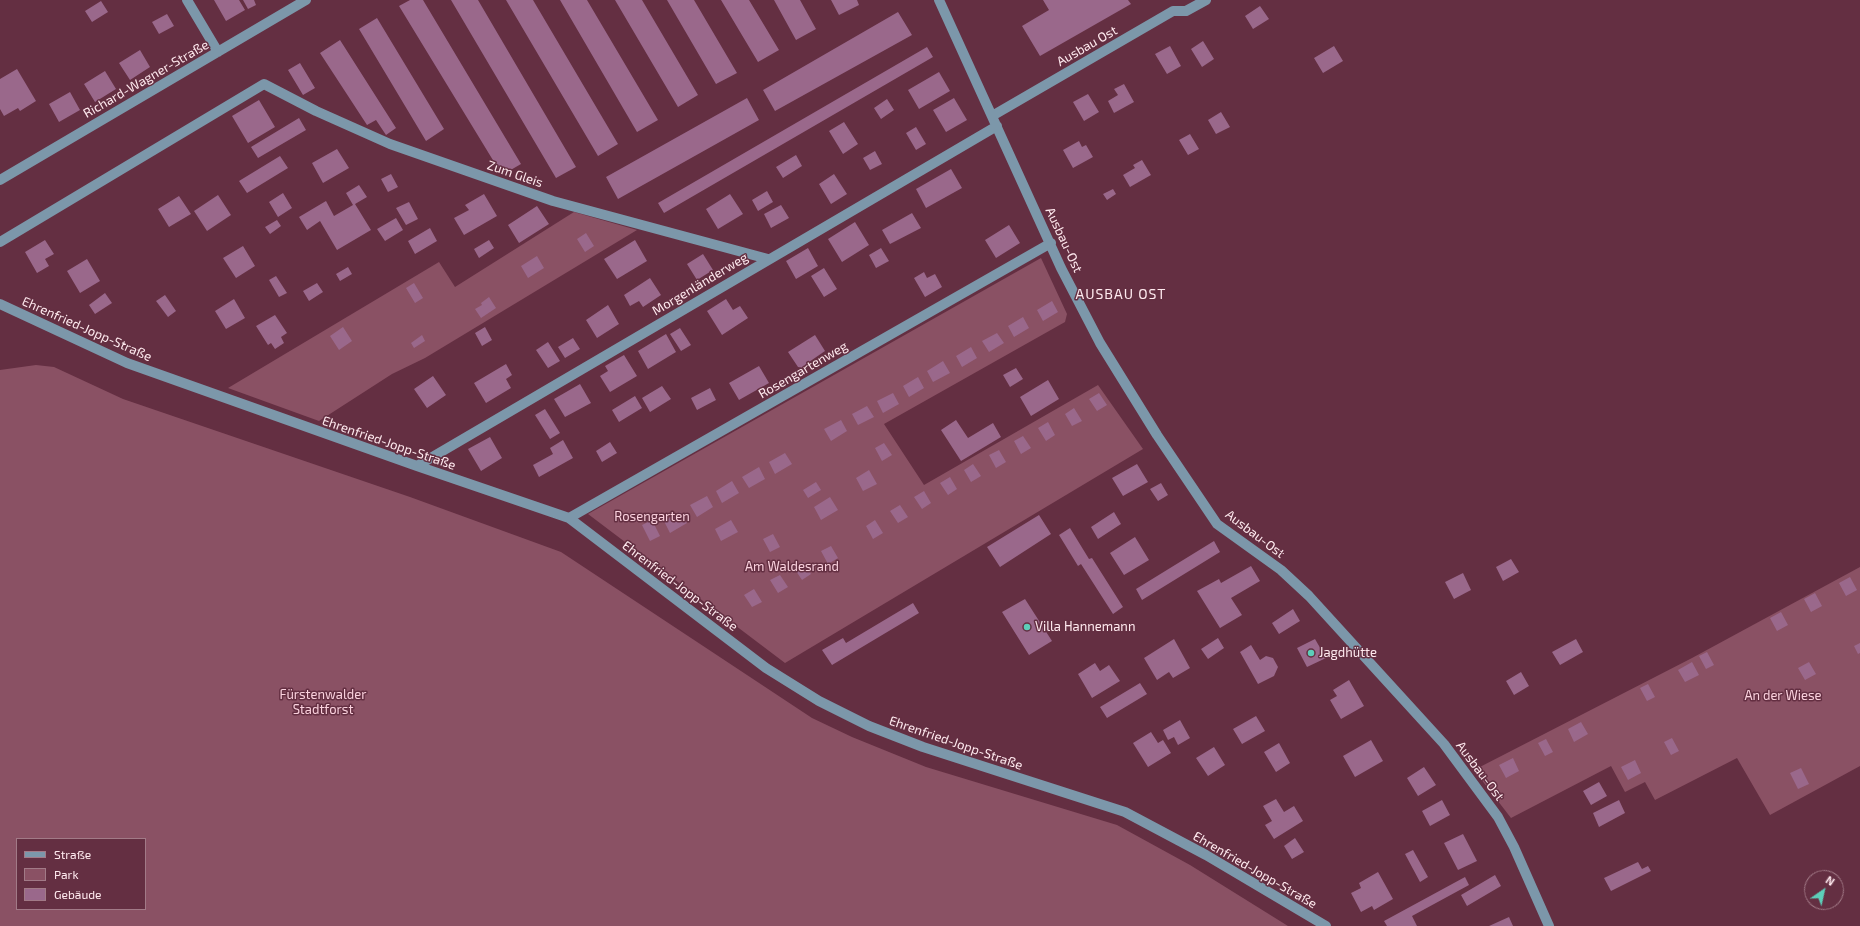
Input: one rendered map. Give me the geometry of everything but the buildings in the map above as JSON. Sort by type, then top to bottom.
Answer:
[{"type":"street","points":[[187,0],[218,52]]},
{"type":"street","name":"Richard-Wagner-Straße","points":[[0,180],[306,0]]},
{"type":"street","name":"Ausbau Ost","points":[[992,116],[1173,11],[1186,11],[1206,0]]},
{"type":"street","points":[[944,2],[997,126]]},
{"type":"street","name":"Zum Gleis","points":[[0,242],[264,84],[316,111],[390,144],[553,201],[768,259]]},
{"type":"street","name":"Morgenländerweg","points":[[417,466],[997,126]]},
{"type":"street","name":"Ausbau-Ost","points":[[997,126],[1051,243],[1100,343],[1157,435],[1217,524],[1281,570],[1309,596],[1444,744],[1498,817],[1514,847],[1549,926]]},
{"type":"street","name":"Rosengartenweg","points":[[569,518],[1051,243]]},
{"type":"street","name":"Ehrenfried-Jopp-Straße","points":[[0,304],[127,363],[417,466],[569,518],[766,668],[819,701],[869,726],[923,747],[1125,812],[1206,855],[1326,926]]},
{"type":"green space","points":[[574,212],[637,230],[425,358],[392,374],[319,421],[228,388],[439,262],[455,287]]},
{"type":"green space","name":"Am Waldesrand","points":[[1041,258],[1067,314],[1065,322],[884,424],[924,485],[1098,385],[1143,449],[785,663],[588,514]]},
{"type":"green space","name":"Fürstenwalder Stadtforst","points":[[36,365],[54,367],[123,399],[410,497],[561,552],[812,718],[852,737],[926,767],[1117,825],[1190,865],[1288,926],[0,926],[0,370]]},
{"type":"green space","name":"An der Wiese","points":[[1860,567],[1860,766],[1770,815],[1737,758],[1655,800],[1645,782],[1625,792],[1611,766],[1511,818],[1474,770],[1692,658]]},
{"type":"place","name":"Villa Hannemann","points":[[1027,627]]},
{"type":"place","name":"Jagdhütte","points":[[1311,653]]},
{"type":"district","name":"AUSBAU OST","points":[[1121,294]]},
{"type":"park label","name":"Rosengarten","points":[[652,517]]}]
